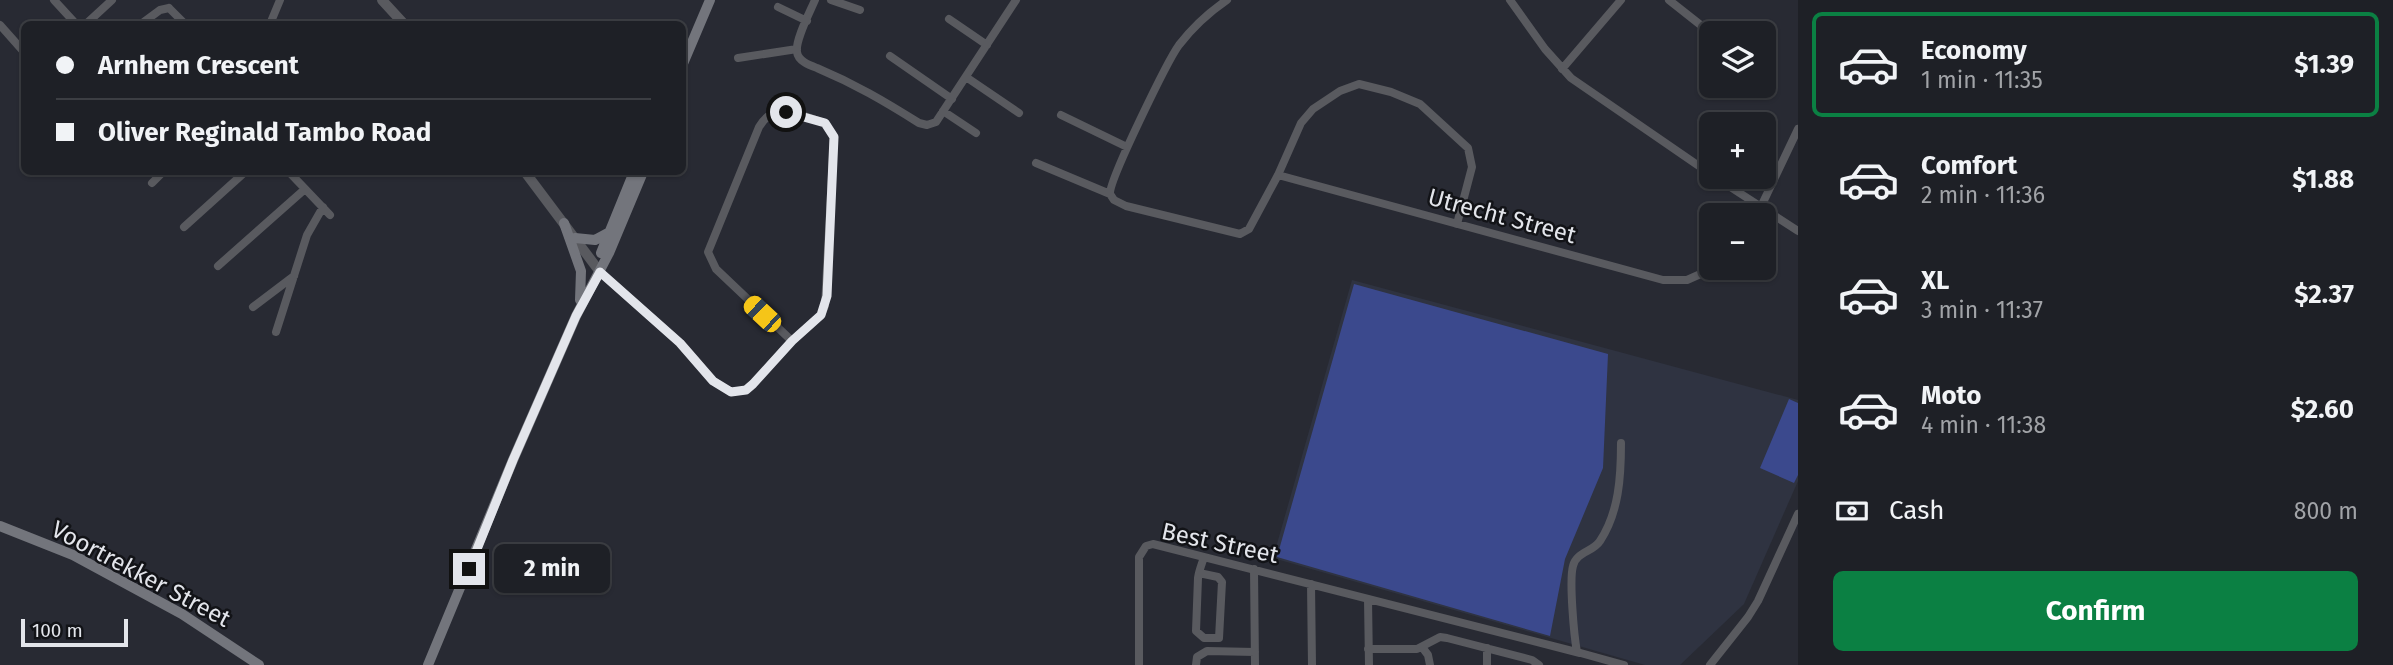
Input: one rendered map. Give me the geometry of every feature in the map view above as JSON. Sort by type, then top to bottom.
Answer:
[{"type":"main road","points":[[686,57],[710,0]]},
{"type":"main road","points":[[597,269],[633,175]]},
{"type":"main road","points":[[428,665],[513,460],[642,175]]},
{"type":"main road","points":[[564,223],[581,271],[582,289],[576,316]]},
{"type":"main road","points":[[575,238],[598,240],[609,232]]},
{"type":"main road","name":"Voortrekker Street","points":[[0,526],[73,555],[182,614],[259,665]]},
{"type":"street","points":[[54,0],[73,21]]},
{"type":"street","points":[[89,21],[112,0]]},
{"type":"street","points":[[159,0],[169,5],[182,21]]},
{"type":"street","points":[[271,21],[280,0]]},
{"type":"street","points":[[382,0],[401,21]]},
{"type":"street","points":[[815,0],[797,54],[804,62],[862,88],[923,124],[933,124],[943,111],[1016,0]]},
{"type":"street","points":[[831,0],[860,10]]},
{"type":"street","points":[[1110,194],[1110,185],[1177,49],[1214,3],[1227,0]]},
{"type":"street","points":[[1510,0],[1562,69],[1699,166]]},
{"type":"street","points":[[1562,69],[1621,0]]},
{"type":"street","points":[[1669,0],[1699,24]]},
{"type":"street","points":[[144,21],[169,5]]},
{"type":"street","points":[[778,7],[807,20]]},
{"type":"street","points":[[949,19],[987,45]]},
{"type":"street","points":[[0,25],[21,49]]},
{"type":"street","points":[[738,58],[797,49]]},
{"type":"street","points":[[890,56],[952,99]]},
{"type":"street","points":[[966,77],[1018,113]]},
{"type":"street","points":[[1036,163],[1110,194],[1114,200],[1126,206],[1240,234],[1249,229],[1301,124],[1313,109],[1353,85],[1371,85],[1420,104],[1468,148],[1472,167],[1457,223]]},
{"type":"street","points":[[527,175],[597,269],[680,343],[713,381],[731,392],[738,393],[753,384],[792,341],[821,315],[825,306],[834,137],[825,123],[786,112],[772,111],[759,127],[709,247],[709,258],[716,269],[792,341]]},
{"type":"street","points":[[943,111],[976,133]]},
{"type":"street","points":[[1061,115],[1128,147]]},
{"type":"street","points":[[1763,203],[1798,129]]},
{"type":"street","points":[[152,183],[160,175]]},
{"type":"street","points":[[184,227],[242,175]]},
{"type":"street","points":[[292,175],[330,215]]},
{"type":"street","name":"Utrecht Street","points":[[1278,175],[1663,280],[1687,280],[1699,275]]},
{"type":"street","points":[[218,266],[305,189]]},
{"type":"street","points":[[1730,189],[1748,203]]},
{"type":"street","points":[[276,332],[307,235],[323,207]]},
{"type":"street","points":[[1776,220],[1798,231]]},
{"type":"street","points":[[253,307],[294,276]]},
{"type":"street","points":[[1580,653],[1576,648],[1572,567],[1582,554],[1600,542],[1610,521],[1621,480],[1621,443]]},
{"type":"street","points":[[1710,665],[1758,601],[1798,514]]},
{"type":"street","name":"Best Street","points":[[1139,665],[1139,557],[1142,551],[1153,544],[1624,665]]},
{"type":"street","points":[[1199,573],[1218,577],[1222,582],[1220,636],[1216,639],[1204,638],[1196,631],[1199,573],[1204,557]]},
{"type":"street","points":[[1254,569],[1255,665]]},
{"type":"street","points":[[1311,584],[1312,665]]},
{"type":"street","points":[[1368,599],[1368,665]]},
{"type":"street","points":[[1368,649],[1422,648],[1440,637],[1532,660],[1539,665]]},
{"type":"street","points":[[1422,648],[1430,665]]},
{"type":"street","points":[[1487,648],[1487,665]]},
{"type":"street","points":[[1196,665],[1197,657],[1207,651],[1255,652]]},
{"type":"shaded area","points":[[1352,280],[1798,400],[1798,481],[1744,604],[1680,665],[1645,665],[1273,558]]},
{"type":"shaded area","points":[[1354,284],[1608,354],[1603,468],[1565,559],[1550,636],[1277,557]]},
{"type":"shaded area","points":[[1789,399],[1798,403],[1798,475],[1794,483],[1760,468]]},
{"type":"route","points":[[469,569],[576,316],[600,272],[680,343],[713,381],[731,392],[746,390],[792,341],[821,315],[827,296],[834,137],[825,123],[786,112]]}]
